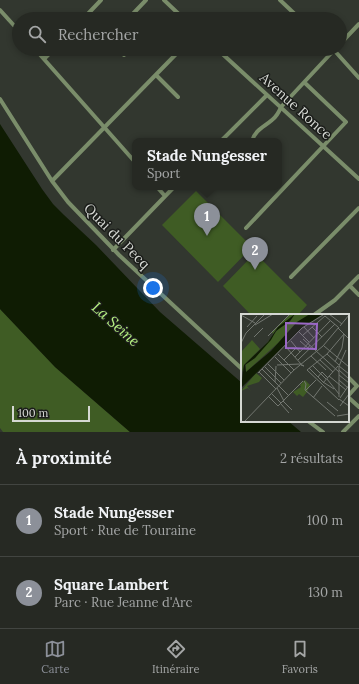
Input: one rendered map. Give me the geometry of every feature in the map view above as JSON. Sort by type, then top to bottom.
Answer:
[{"type":"street","points":[[90,12],[101,0]]},
{"type":"street","points":[[135,12],[146,0]]},
{"type":"street","points":[[164,0],[177,12]]},
{"type":"street","points":[[280,0],[293,12]]},
{"type":"street","points":[[284,4],[288,0]]},
{"type":"street","points":[[0,10],[12,23]]},
{"type":"street","points":[[347,37],[359,24]]},
{"type":"street","points":[[41,56],[132,159]]},
{"type":"street","points":[[44,59],[47,56]]},
{"type":"street","points":[[52,182],[174,56]]},
{"type":"street","name":"Avenue Ronce","points":[[225,56],[359,179]]},
{"type":"street","points":[[253,138],[261,128],[271,121],[281,107],[329,56]]},
{"type":"street","points":[[339,56],[359,78]]},
{"type":"street","points":[[156,74],[178,97]]},
{"type":"street","points":[[246,228],[346,122],[304,83]]},
{"type":"street","points":[[223,138],[267,94]]},
{"type":"street","name":"Quai du Pecq","points":[[0,99],[52,182],[68,202],[113,250],[241,368]]},
{"type":"street","points":[[160,190],[165,196]]},
{"type":"street","points":[[113,250],[171,190]]},
{"type":"street","points":[[291,277],[359,208]]},
{"type":"street","points":[[315,314],[334,300],[359,276]]},
{"type":"street","points":[[350,286],[359,295]]},
{"type":"street","points":[[349,378],[356,386],[349,395]]},
{"type":"street","points":[[349,397],[359,407]]},
{"type":"street","points":[[343,432],[359,416]]},
{"type":"street","points":[[309,422],[323,432]]},
{"type":"green space","points":[[196,191],[252,247],[218,282],[162,225]]},
{"type":"green space","points":[[255,253],[307,305],[299,314],[250,314],[223,286]]},
{"type":"green space","points":[[0,309],[55,367],[130,432],[3,432],[0,428]]},
{"type":"water","name":"La Seine","points":[[0,124],[53,204],[96,245],[160,312],[241,382],[241,422],[289,422],[301,432],[130,432],[55,367],[0,309]]},
{"type":"place","name":"Stade Nungesser","points":[[207,236]]},
{"type":"place","name":"Square Lambert","points":[[255,270]]}]
